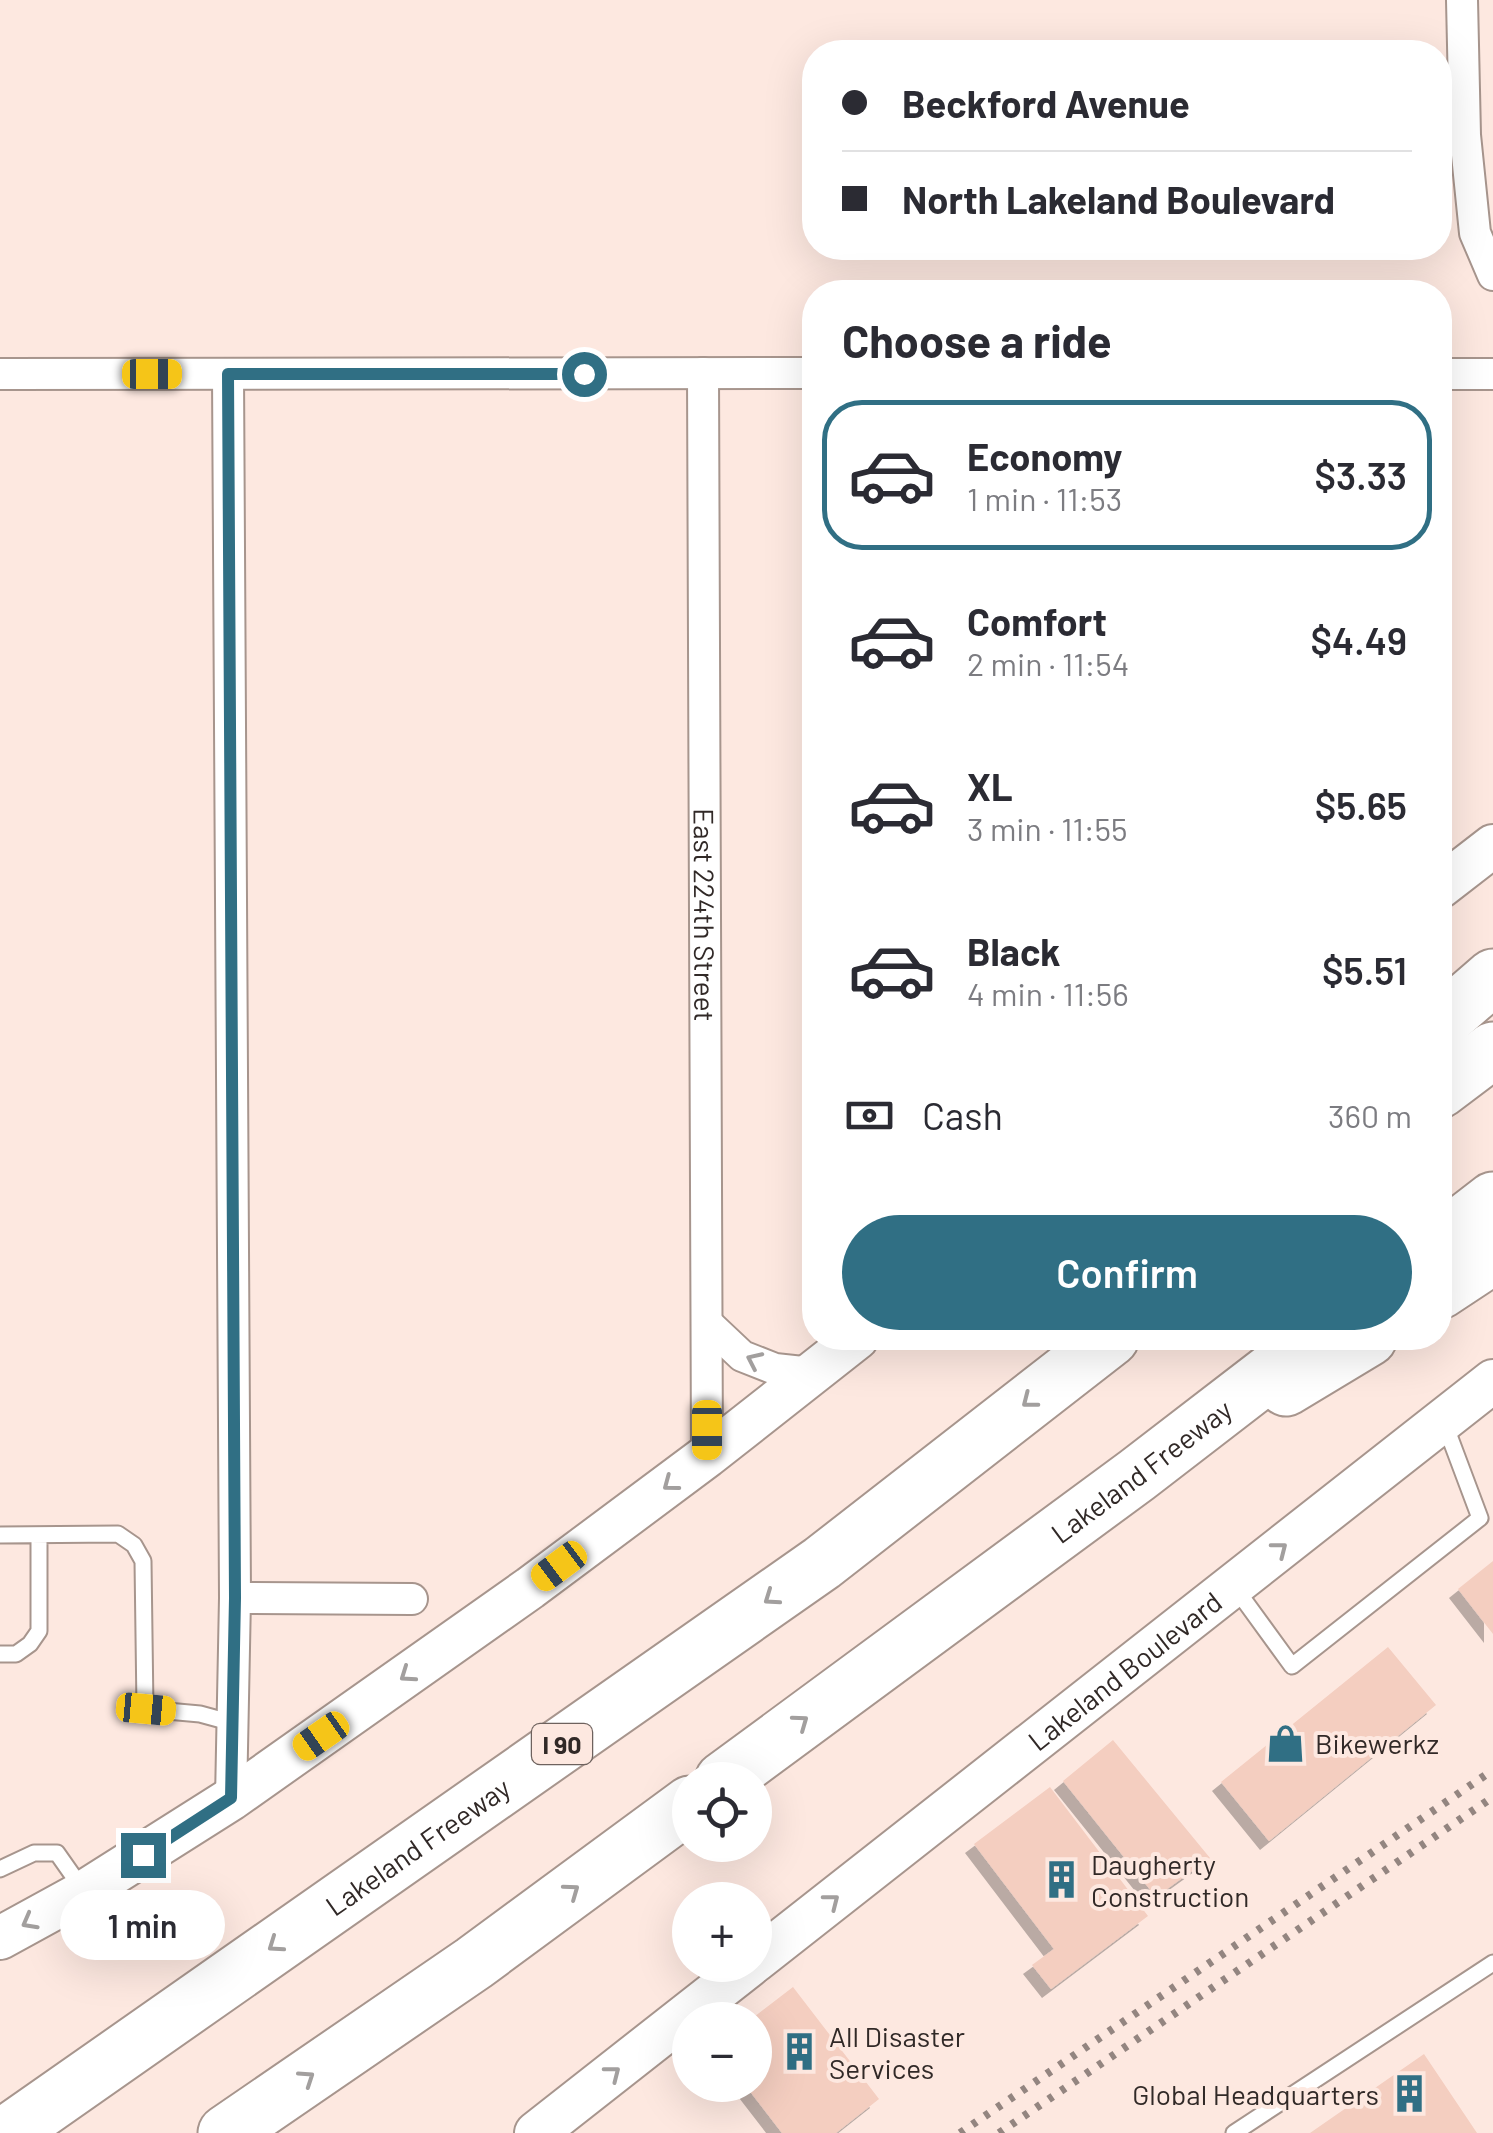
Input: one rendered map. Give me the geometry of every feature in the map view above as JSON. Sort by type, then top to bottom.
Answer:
[{"type":"highway","points":[[1452,1013],[1493,978]]},
{"type":"highway","points":[[1452,1081],[1493,1050]]},
{"type":"highway","points":[[1452,1232],[1493,1200]]},
{"type":"highway","points":[[1452,1283],[1493,1256]]},
{"type":"highway","name":"Lakeland Freeway","points":[[8,2133],[822,1563],[1095,1350]]},
{"type":"highway","name":"Lakeland Freeway","points":[[746,1762],[1137,1475],[1299,1350]]},
{"type":"highway","points":[[1137,1475],[1349,1350]]},
{"type":"highway","points":[[226,2133],[474,1963],[672,1817]]},
{"type":"street","points":[[1462,0],[1465,134],[1475,233],[1493,275]]},
{"type":"street","points":[[0,374],[802,374]]},
{"type":"street","points":[[228,374],[235,1598],[231,1798]]},
{"type":"street","name":"East 224th Street","points":[[703,374],[707,1456]]},
{"type":"street","points":[[1452,374],[1493,374]]},
{"type":"street","points":[[1452,878],[1493,846]]},
{"type":"street","points":[[706,1323],[742,1356],[775,1369],[812,1373]]},
{"type":"street","points":[[0,1938],[84,1892],[231,1798],[530,1588],[842,1350]]},
{"type":"street","name":"Lakeland Boulevard","points":[[772,1947],[1493,1381]]},
{"type":"street","points":[[235,1598],[412,1599]]},
{"type":"street","name":"Lakeland Boulevard","points":[[536,2133],[728,1982]]},
{"type":"lane","points":[[1233,1585],[1292,1666],[1449,1543],[1480,1518],[1443,1420]]},
{"type":"lane","points":[[0,1535],[118,1534],[134,1545],[143,1561],[146,1709],[200,1714],[233,1723]]},
{"type":"lane","points":[[0,1654],[16,1654],[30,1644],[38,1630],[38,1535]]},
{"type":"lane","points":[[0,1869],[34,1853],[57,1853],[84,1892]]},
{"type":"lane","points":[[1234,2133],[1493,1963]]},
{"type":"building","points":[[1493,1561],[1493,1634],[1458,1589]]},
{"type":"building","points":[[1388,1647],[1436,1705],[1269,1841],[1221,1782]]},
{"type":"building","points":[[1113,1740],[1210,1858],[1156,1897],[1063,1781]]},
{"type":"building","name":"Daugherty Construction","points":[[1050,1787],[1148,1916],[1051,1989],[1032,1965],[1054,1949],[974,1844]]},
{"type":"building","name":"All Disaster Services","points":[[793,1987],[879,2099],[836,2133],[782,2133],[758,2102],[772,2102],[772,2003]]},
{"type":"building","name":"Global Headquarters","points":[[1424,2054],[1477,2133],[1310,2133]]},
{"type":"railway","points":[[960,2133],[1493,1770]]},
{"type":"railway","points":[[999,2133],[1493,1797]]},
{"type":"place","name":"Bikewerkz","points":[[1285,1743]]},
{"type":"place","name":"Daugherty Construction","points":[[1061,1880]]},
{"type":"place","name":"All Disaster Services","points":[[799,2052]]},
{"type":"place","name":"Global Headquarters","points":[[1409,2094]]},
{"type":"route","points":[[143,1855],[231,1798],[235,1598],[228,374],[584,374]]}]
